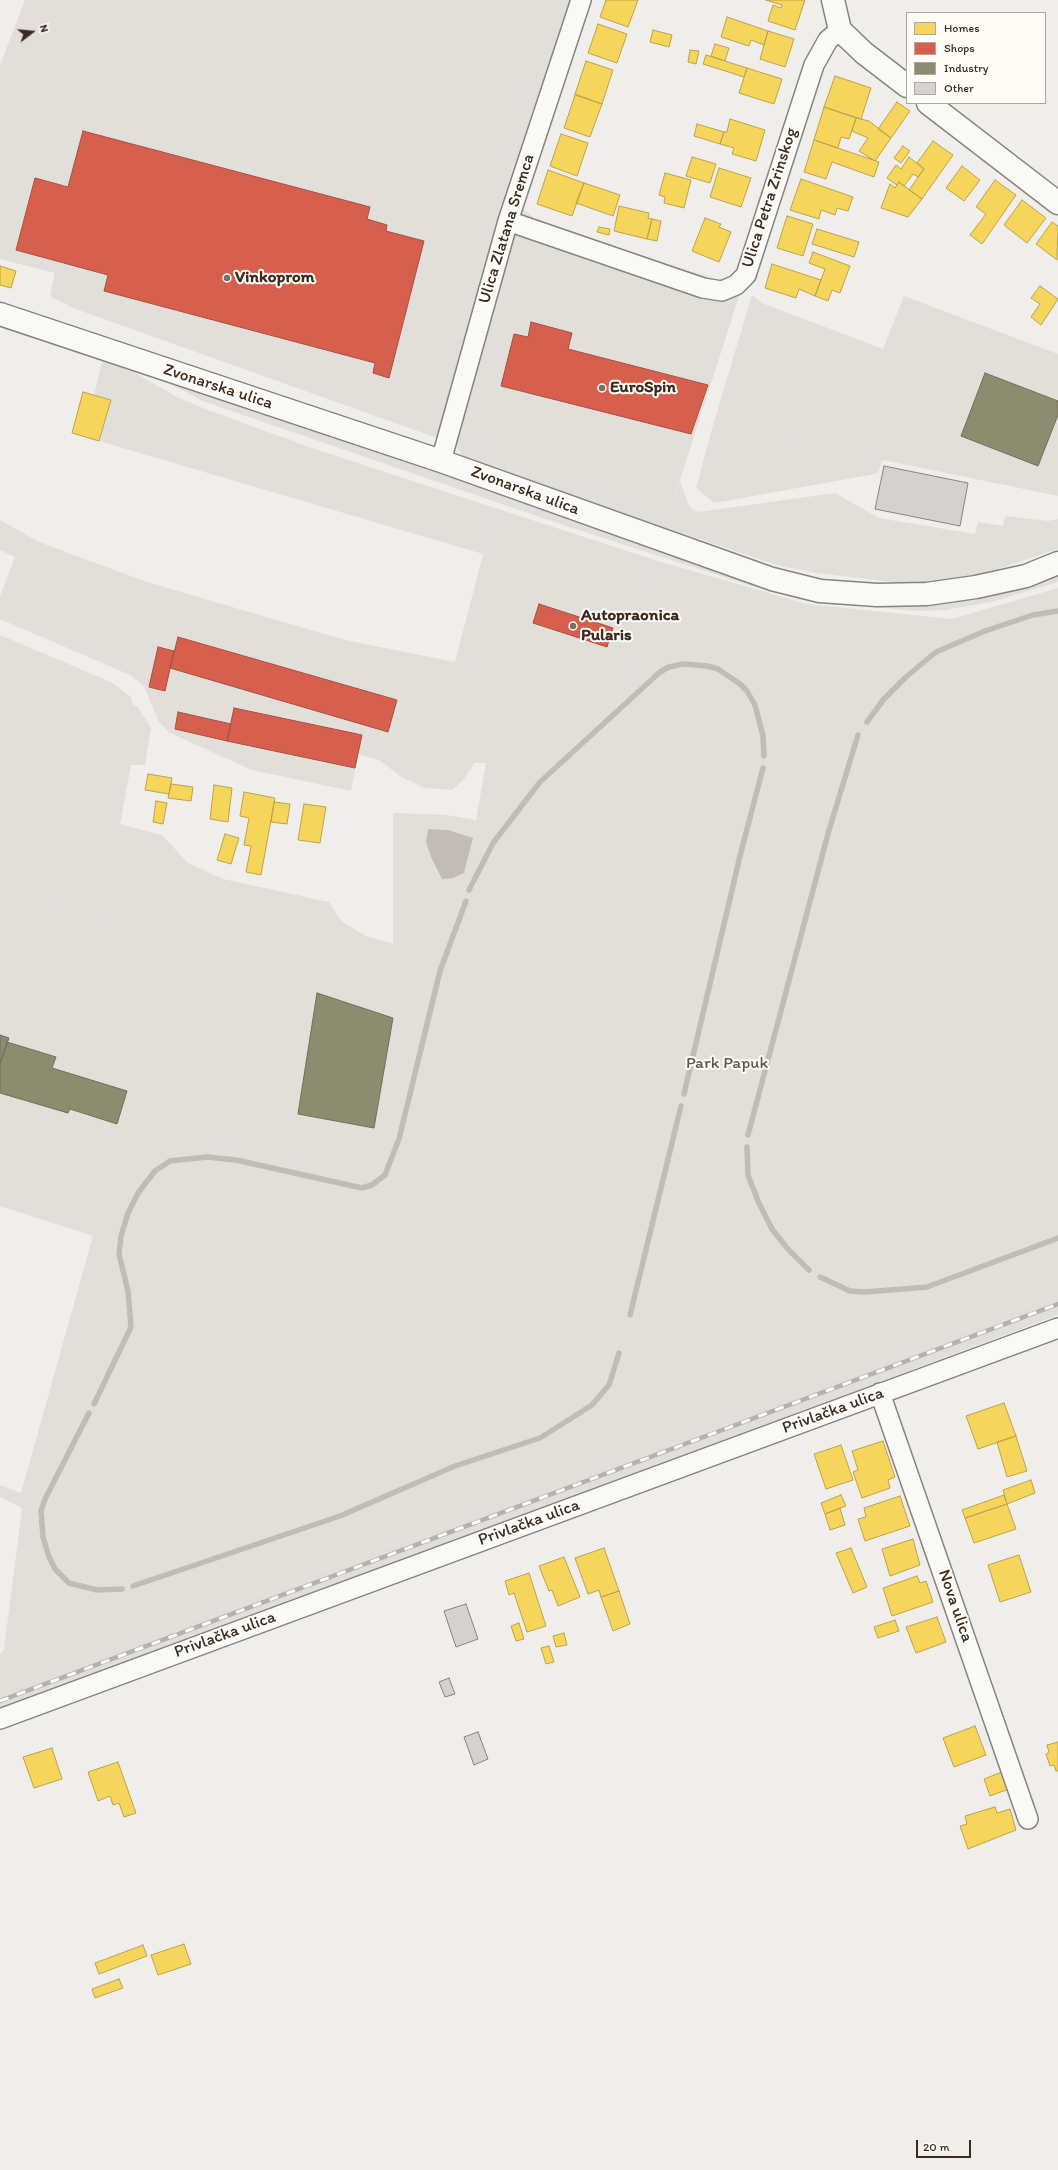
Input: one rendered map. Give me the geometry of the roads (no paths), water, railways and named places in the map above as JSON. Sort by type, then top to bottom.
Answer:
[{"type":"main road","points":[[833,0],[840,30],[864,53],[906,85]]},
{"type":"main road","points":[[929,104],[1058,204]]},
{"type":"main road","name":"Zvonarska ulica","points":[[0,314],[442,461],[772,579],[820,590],[877,595],[927,594],[976,587],[1026,576],[1058,563]]},
{"type":"street","name":"Ulica Zlatana Sremca","points":[[442,461],[508,220],[581,0]]},
{"type":"street","name":"Ulica Petra Zrinskog","points":[[508,220],[703,288],[722,291],[736,285],[746,274],[814,65],[828,40],[840,30]]},
{"type":"street","name":"Privlačka ulica","points":[[0,1718],[1058,1328]]},
{"type":"street","name":"Nova ulica","points":[[880,1393],[1028,1819]]},
{"type":"waterway","points":[[867,722],[884,699],[906,677],[936,652],[985,631],[1033,615],[1058,611]]},
{"type":"waterway","points":[[469,890],[493,843],[540,782],[660,672],[669,667],[683,664],[707,666],[718,669],[740,684],[747,691],[755,705],[763,736],[764,756]]},
{"type":"waterway","points":[[748,1135],[829,830],[858,735]]},
{"type":"waterway","points":[[684,1094],[741,852],[763,768]]},
{"type":"waterway","points":[[94,1404],[131,1327],[128,1291],[119,1254],[121,1236],[128,1213],[138,1193],[155,1171],[170,1161],[207,1157],[236,1160],[362,1188],[372,1185],[385,1175],[399,1139],[440,971],[466,901]]},
{"type":"waterway","points":[[630,1315],[681,1106]]},
{"type":"waterway","points":[[747,1147],[748,1175],[758,1201],[772,1229],[787,1248],[809,1270]]},
{"type":"waterway","points":[[820,1277],[850,1291],[865,1292],[927,1287],[1058,1238]]},
{"type":"waterway","points":[[133,1586],[340,1516],[455,1466],[540,1438],[592,1405],[609,1385],[619,1353]]},
{"type":"waterway","points":[[89,1413],[45,1499],[41,1511],[43,1537],[49,1557],[55,1569],[69,1583],[97,1590],[122,1589]]},
{"type":"railway","points":[[0,1701],[1058,1304]]},
{"type":"place","name":"Vinkoprom","points":[[227,278]]},
{"type":"place","name":"EuroSpin","points":[[602,388]]},
{"type":"place","name":"Autopraonica Pularis","points":[[573,626]]},
{"type":"park label","name":"Park Papuk","points":[[727,1064]]}]
